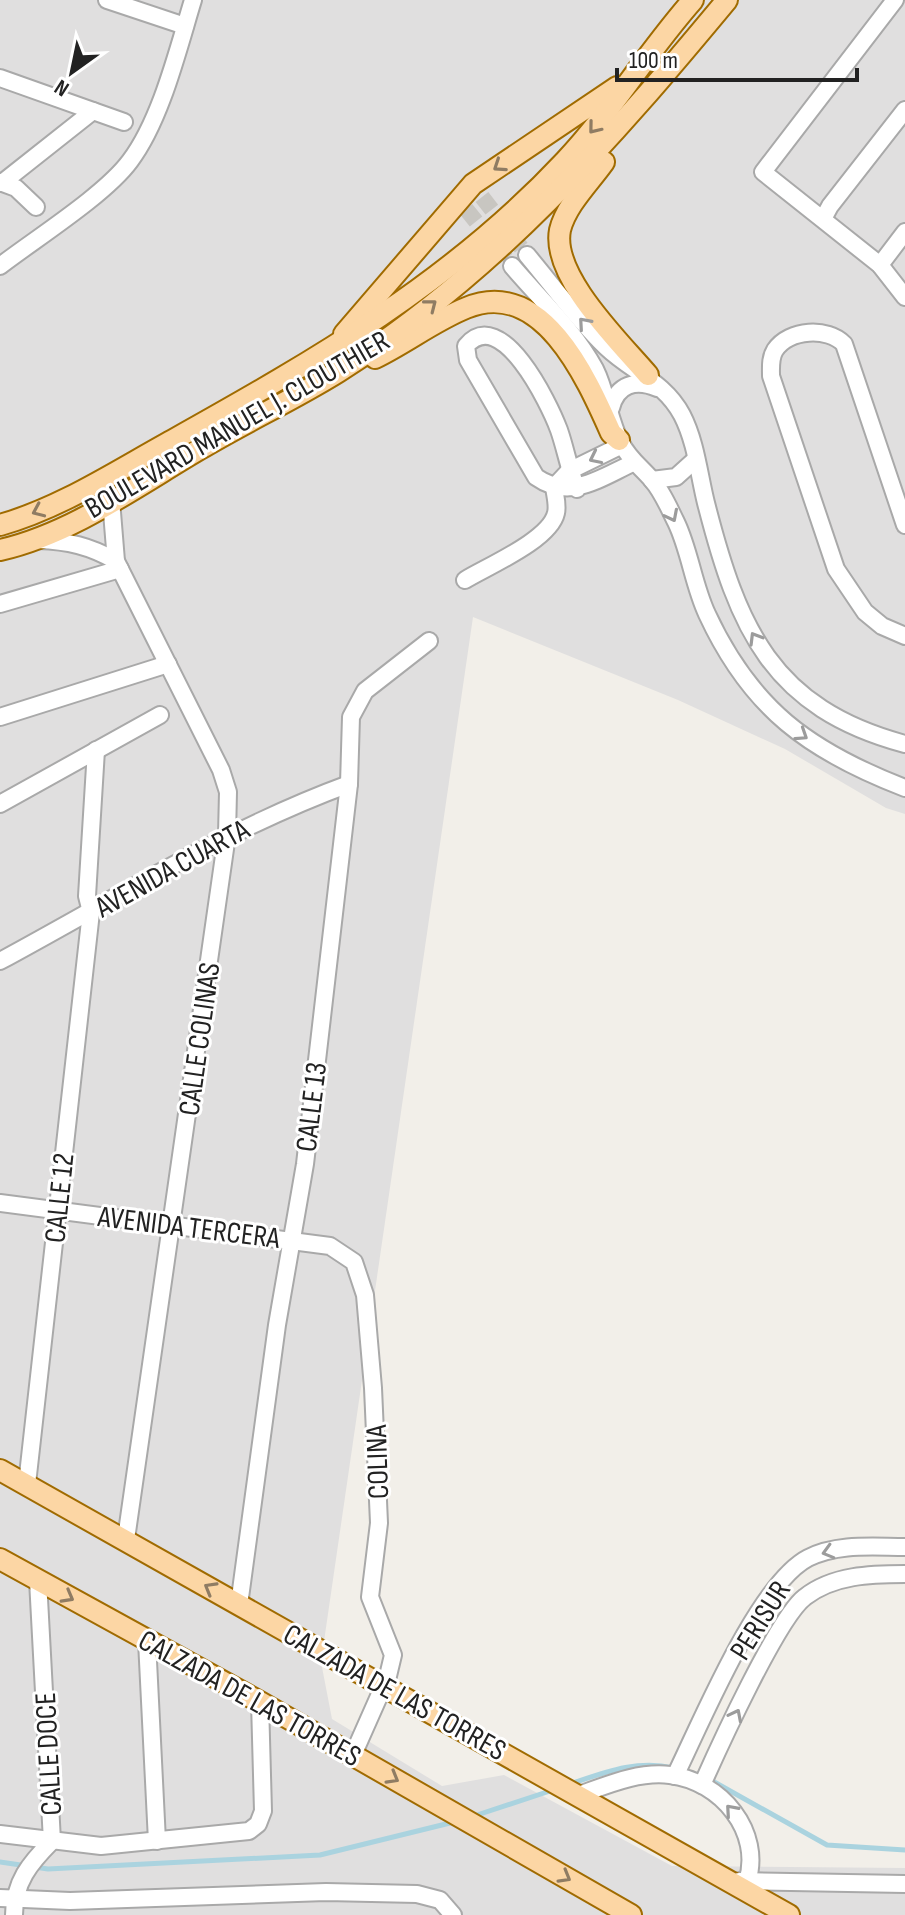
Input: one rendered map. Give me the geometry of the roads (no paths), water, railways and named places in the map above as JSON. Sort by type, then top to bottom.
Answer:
[{"type":"main road","name":"BOULEVARD MANUEL J. CLOUTHIER","points":[[0,525],[51,505],[132,463],[331,349],[438,277],[529,197],[595,128],[693,0]]},
{"type":"main road","name":"BOULEVARD MANUEL J. CLOUTHIER","points":[[0,550],[38,540],[111,500],[337,372],[412,320],[530,222],[625,122],[727,0]]},
{"type":"main road","points":[[331,349],[462,204],[633,75]]},
{"type":"main road","points":[[625,122],[604,162],[566,216],[559,248],[567,273],[653,382]]},
{"type":"main road","points":[[337,372],[408,342],[468,306],[487,302],[511,304],[534,314],[551,331],[582,373],[611,433],[620,443]]},
{"type":"main road","name":"CALZADA DE LAS TORRES","points":[[0,1470],[602,1809],[738,1881],[789,1915]]},
{"type":"main road","name":"CALZADA DE LAS TORRES","points":[[0,1559],[260,1702],[631,1915]]},
{"type":"street","points":[[107,0],[185,26]]},
{"type":"street","points":[[0,266],[110,181],[131,160],[148,131],[193,0]]},
{"type":"street","points":[[895,0],[763,172],[880,265],[905,297]]},
{"type":"street","points":[[0,78],[124,122]]},
{"type":"street","points":[[823,219],[905,110]]},
{"type":"street","points":[[1,182],[93,111]]},
{"type":"street","points":[[1,182],[16,188],[36,207]]},
{"type":"street","points":[[880,265],[905,232]]},
{"type":"street","points":[[527,255],[608,349],[653,382],[682,414],[730,586],[749,630],[774,669],[821,710],[880,738],[905,744]]},
{"type":"street","points":[[512,266],[578,343],[596,371],[611,408],[620,443],[633,463],[652,480],[678,525],[706,612],[732,661],[766,707],[793,729],[848,763],[905,788]]},
{"type":"street","points":[[905,525],[844,344],[830,332],[786,340],[776,348],[771,360],[771,376],[836,569],[865,612],[882,626],[905,636]]},
{"type":"street","points":[[577,489],[559,431],[525,368],[498,338],[481,334],[475,337],[466,346],[472,367],[530,470],[554,487],[577,489],[633,463]]},
{"type":"street","points":[[611,408],[613,399],[627,385],[653,382]]},
{"type":"street","points":[[554,487],[569,471],[620,443]]},
{"type":"street","points":[[652,480],[676,477],[696,459]]},
{"type":"street","points":[[465,580],[532,541],[551,525],[557,511],[554,487]]},
{"type":"street","name":"CALLE COLINAS","points":[[111,500],[118,565],[221,770],[228,792],[227,835],[174,1227],[126,1539]]},
{"type":"street","points":[[38,540],[68,541],[93,548],[118,565]]},
{"type":"street","points":[[0,604],[118,565]]},
{"type":"street","name":"CALLE 13","points":[[239,1605],[277,1325],[305,1164],[349,784],[351,717],[365,691],[429,641]]},
{"type":"street","points":[[0,717],[168,664]]},
{"type":"street","points":[[0,804],[160,715]]},
{"type":"street","name":"CALLE 12","points":[[27,1484],[91,912],[87,896],[96,750]]},
{"type":"street","name":"AVENIDA CUARTA","points":[[0,961],[227,835],[289,806],[349,784]]},
{"type":"street","name":"AVENIDA TERCERA","points":[[0,1203],[330,1246]]},
{"type":"street","name":"COLINA","points":[[330,1246],[348,1256],[358,1269],[366,1304],[379,1523],[370,1597],[393,1655],[353,1755]]},
{"type":"street","name":"PERISUR","points":[[675,1776],[755,1619],[787,1573],[808,1558],[832,1550],[905,1547]]},
{"type":"street","name":"PERISUR","points":[[702,1785],[775,1642],[802,1598],[840,1580],[865,1574],[905,1574]]},
{"type":"street","name":"CALLE DOCE","points":[[9,1904],[27,1865],[52,1841],[38,1580]]},
{"type":"street","points":[[147,1641],[157,1841]]},
{"type":"street","points":[[0,1834],[101,1846],[249,1831],[258,1824],[263,1811],[260,1702]]},
{"type":"street","points":[[579,1795],[641,1777],[675,1776],[702,1785],[717,1795],[740,1820],[753,1853],[738,1881],[905,1884]]},
{"type":"street","points":[[9,1904],[136,1907],[326,1892],[417,1894],[440,1900],[453,1915]]},
{"type":"waterway","points":[[570,1784],[633,1766],[673,1768]]},
{"type":"waterway","points":[[709,1779],[827,1845],[905,1850]]},
{"type":"waterway","points":[[471,1817],[553,1790]]},
{"type":"waterway","points":[[0,1862],[48,1869],[320,1855],[454,1822]]},
{"type":"tunnel","points":[[482,197],[527,255]]},
{"type":"tunnel","points":[[466,209],[512,266]]}]
